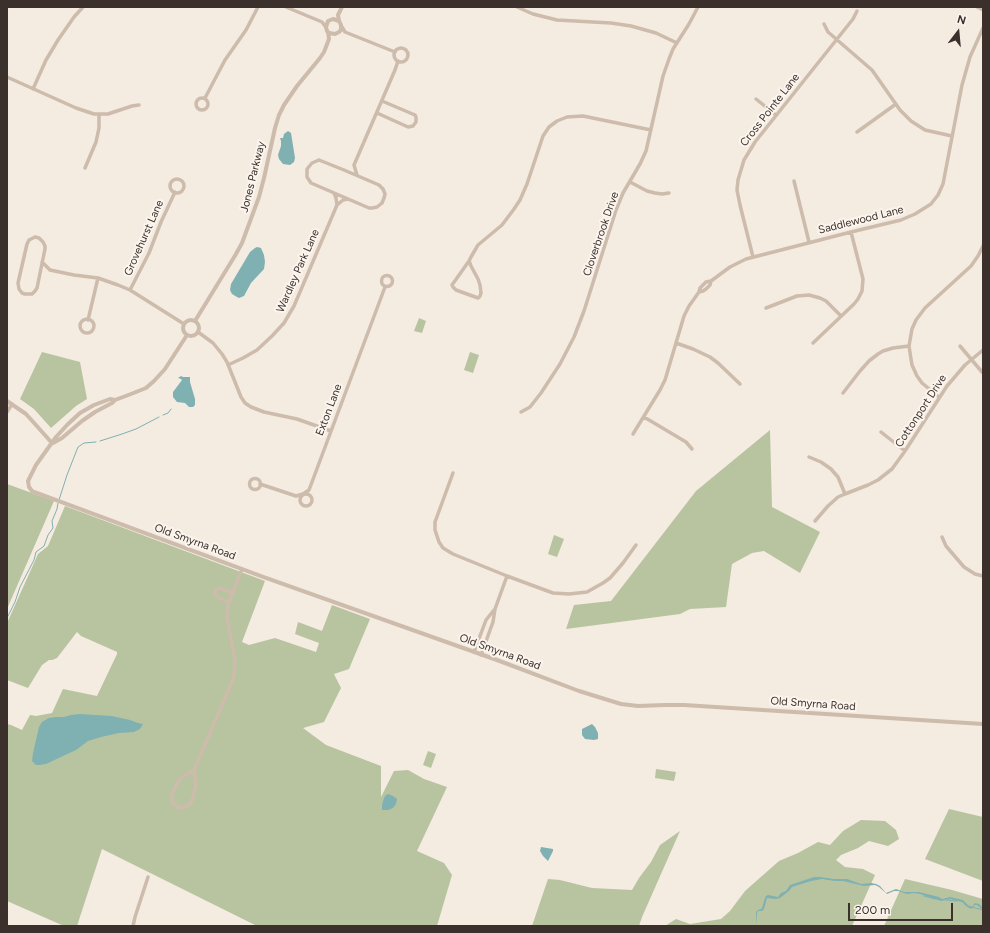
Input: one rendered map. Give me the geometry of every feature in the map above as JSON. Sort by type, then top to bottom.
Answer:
[{"type":"street","points":[[33,89],[46,60],[58,40],[74,16],[83,7]]},
{"type":"street","points":[[205,98],[222,66],[246,30],[258,7]]},
{"type":"street","points":[[286,7],[322,22],[326,26],[329,39]]},
{"type":"street","points":[[322,22],[333,19],[338,15],[342,7]]},
{"type":"street","points":[[517,7],[532,14],[557,20],[610,22],[631,26],[648,31],[677,43]]},
{"type":"street","name":"Cloverbrook Drive","points":[[521,412],[530,407],[541,393],[570,346],[584,311],[614,215],[645,154],[663,76],[670,56],[698,7]]},
{"type":"street","points":[[977,7],[983,10]]},
{"type":"street","name":"Cross Pointe Lane","points":[[753,257],[737,190],[744,162],[755,142],[854,20],[857,11]]},
{"type":"street","points":[[338,15],[339,21],[346,32]]},
{"type":"street","points":[[333,19],[339,21]]},
{"type":"street","points":[[326,26],[328,21]]},
{"type":"street","points":[[824,24],[828,32],[870,68],[907,118],[921,128],[952,136]]},
{"type":"street","points":[[339,32],[342,27]]},
{"type":"street","name":"Saddlewood Lane","points":[[633,434],[665,380],[687,310],[700,288],[708,281],[711,281],[730,267],[753,257],[904,219],[920,212],[932,203],[939,194],[943,184],[966,69],[983,28]]},
{"type":"street","points":[[328,32],[333,35],[339,32],[346,32],[394,52]]},
{"type":"street","name":"Jones Parkway","points":[[195,321],[236,254],[245,236],[259,197],[279,115],[297,86],[320,58],[329,39],[333,35]]},
{"type":"street","points":[[394,52],[400,48],[407,52],[408,55],[406,59],[403,61],[398,61]]},
{"type":"street","points":[[394,52],[395,58],[398,61]]},
{"type":"street","points":[[357,176],[354,165],[398,61]]},
{"type":"street","points":[[7,77],[83,111],[99,114],[111,113],[139,105]]},
{"type":"street","points":[[756,99],[776,115]]},
{"type":"street","points":[[377,113],[408,127],[413,126],[416,122],[415,115],[382,101]]},
{"type":"street","points":[[857,132],[896,104]]},
{"type":"street","points":[[85,168],[96,142],[99,128],[99,114]]},
{"type":"street","points":[[470,261],[479,282],[481,293],[479,297],[456,290],[452,286],[470,261],[478,245],[501,225],[520,200],[544,134],[549,127],[557,121],[567,117],[583,116],[651,130]]},
{"type":"street","points":[[319,160],[357,176],[380,186],[384,192],[384,200],[380,206],[372,208],[367,207],[311,183],[307,177],[307,173],[308,168],[313,162],[319,160]]},
{"type":"street","points":[[344,170],[354,165]]},
{"type":"street","points":[[794,181],[809,242]]},
{"type":"street","points":[[630,182],[655,194],[669,193]]},
{"type":"street","name":"Grovehurst Lane","points":[[130,290],[150,253],[161,222],[175,192]]},
{"type":"street","points":[[334,193],[337,205]]},
{"type":"street","points":[[337,205],[343,200],[348,199]]},
{"type":"street","name":"Wardley Park Lane","points":[[228,365],[244,358],[263,345],[284,323],[294,306],[337,205]]},
{"type":"street","points":[[813,343],[856,301],[863,289],[862,276],[851,232]]},
{"type":"street","points":[[31,238],[38,238],[44,243],[45,248],[42,262],[37,288],[32,294],[23,294],[20,292],[18,283],[26,244],[31,238]]},
{"type":"street","points":[[939,397],[917,376],[910,359],[909,346],[912,327],[921,312],[972,266],[983,246]]},
{"type":"street","points":[[42,262],[50,270],[98,278],[130,290],[184,324]]},
{"type":"street","points":[[40,274],[50,270]]},
{"type":"street","points":[[88,320],[98,278]]},
{"type":"street","name":"Exton Lane","points":[[260,484],[294,495],[303,494],[309,490],[385,287]]},
{"type":"street","points":[[766,308],[797,296],[809,295],[826,301],[841,316]]},
{"type":"street","points":[[191,320],[195,321],[199,326],[198,332],[192,336],[186,335],[183,331],[184,324],[191,320]]},
{"type":"street","points":[[198,332],[208,339],[222,354],[245,403],[264,412],[297,419],[331,431]]},
{"type":"street","points":[[52,443],[68,424],[86,408],[102,401],[110,399],[114,400],[132,394],[154,381],[165,370],[186,335]]},
{"type":"street","points":[[676,343],[693,348],[710,357],[740,384]]},
{"type":"street","points":[[843,394],[860,371],[878,354],[892,348],[909,346]]},
{"type":"street","points":[[960,346],[982,372]]},
{"type":"street","name":"Cottonport Drive","points":[[815,521],[838,497],[864,488],[892,469],[939,397],[956,374],[983,350]]},
{"type":"street","points":[[52,443],[62,438],[82,421],[112,403],[114,400]]},
{"type":"street","points":[[7,401],[26,414],[52,443]]},
{"type":"street","points":[[7,412],[12,404]]},
{"type":"street","points":[[644,417],[684,440],[692,449]]},
{"type":"street","points":[[881,432],[905,451]]},
{"type":"street","name":"Old Smyrna Road","points":[[52,443],[38,461],[28,481],[29,488],[32,491],[604,700],[628,706],[684,705],[983,724]]},
{"type":"street","points":[[808,457],[821,462],[831,469],[838,477],[845,494]]},
{"type":"street","points":[[453,473],[435,522],[435,530],[439,542],[443,548],[453,554],[507,576],[553,593],[569,594],[586,592],[603,584],[610,578],[636,545]]},
{"type":"street","points":[[942,537],[946,546],[964,567],[975,574],[983,576]]},
{"type":"street","points":[[194,770],[181,778],[175,788],[172,800],[178,807],[181,808],[187,806],[193,797],[196,782],[194,770],[232,682],[235,660],[226,615],[229,602],[242,569]]},
{"type":"street","points":[[481,655],[494,622],[495,609],[507,576]]},
{"type":"street","points":[[229,602],[217,597],[215,591],[220,588],[233,593]]},
{"type":"street","points":[[474,652],[486,620],[495,609]]},
{"type":"street","points":[[208,724],[213,726]]},
{"type":"street","points":[[133,926],[134,917],[148,877]]},
{"type":"green space","points":[[419,318],[426,321],[422,333],[414,331]]},
{"type":"green space","points":[[42,352],[80,362],[87,399],[76,406],[51,428],[34,409],[20,399]]},
{"type":"green space","points":[[470,352],[479,355],[473,373],[464,370]]},
{"type":"green space","points":[[770,430],[772,507],[820,532],[800,573],[764,551],[752,553],[732,564],[726,607],[690,609],[680,614],[566,629],[574,605],[611,601],[696,491]]},
{"type":"green space","points":[[7,484],[54,501],[7,609]]},
{"type":"green space","points":[[65,506],[265,581],[242,642],[249,645],[275,638],[316,652],[319,643],[295,634],[298,622],[322,631],[332,605],[370,619],[349,669],[334,674],[341,688],[324,722],[303,728],[326,745],[381,766],[381,797],[394,771],[408,770],[424,779],[447,787],[417,851],[444,863],[452,875],[437,926],[257,926],[102,849],[77,926],[64,926],[7,901],[7,724],[22,730],[30,715],[36,716],[52,713],[63,689],[97,696],[117,654],[117,652],[81,636],[77,632],[57,658],[49,660],[42,665],[28,688],[7,680],[7,623],[38,554],[48,546]]},
{"type":"green space","points":[[554,535],[564,539],[557,557],[548,554]]},
{"type":"green space","points":[[428,751],[436,754],[431,768],[423,765]]},
{"type":"green space","points":[[656,769],[676,772],[674,781],[655,778]]},
{"type":"green space","points":[[949,809],[983,817],[983,881],[925,859]]},
{"type":"green space","points":[[861,820],[885,821],[896,830],[899,839],[888,846],[869,841],[858,848],[841,855],[836,860],[845,867],[863,869],[875,875],[852,926],[665,926],[676,919],[690,924],[721,919],[730,911],[745,891],[779,861],[818,842],[830,845],[843,831]]},
{"type":"green space","points":[[680,831],[639,926],[532,926],[548,879],[560,880],[592,888],[632,890],[651,862],[660,845]]},
{"type":"green space","points":[[905,879],[983,899],[983,926],[884,926]]},
{"type":"water","points":[[288,131],[291,133],[295,158],[294,162],[290,165],[283,164],[278,155],[281,146],[280,138],[283,138],[284,134]]},
{"type":"water","points":[[257,247],[261,248],[264,255],[264,269],[251,283],[244,296],[239,298],[232,294],[230,290],[231,284],[250,252]]},
{"type":"water","points":[[181,376],[190,377],[195,399],[195,405],[193,407],[189,407],[185,403],[177,402],[173,397],[173,392],[182,380],[178,378]]},
{"type":"water","points":[[79,714],[112,716],[143,724],[140,729],[134,732],[119,733],[88,741],[76,750],[46,764],[36,765],[32,761],[33,753],[39,727],[42,722],[49,718]]},
{"type":"water","points":[[592,724],[598,733],[598,739],[585,739],[582,735],[582,729]]},
{"type":"water","points":[[388,794],[397,799],[396,804],[393,808],[382,810],[383,801],[385,796]]},
{"type":"water","points":[[541,847],[553,849],[548,861],[540,851]]},
{"type":"water","points":[[814,877],[847,879],[861,884],[876,884],[886,893],[896,889],[904,892],[919,892],[942,899],[950,897],[963,900],[970,907],[972,907],[975,903],[979,904],[983,910],[977,905],[971,909],[962,902],[950,899],[941,901],[920,894],[907,894],[898,891],[887,894],[875,885],[864,886],[843,881],[822,879],[792,887],[780,898],[767,898],[764,909],[762,911],[758,911],[757,913],[756,926],[756,912],[762,908],[766,896],[778,897],[781,893],[786,891],[790,885]]},
{"type":"waterway","points":[[163,415],[168,413],[171,409]]},
{"type":"waterway","points":[[100,441],[136,429],[159,417]]},
{"type":"waterway","points":[[59,500],[78,447],[84,443],[96,442]]},
{"type":"waterway","points":[[7,618],[20,587],[34,560],[36,552],[44,546],[48,535],[53,528],[52,521],[58,503]]},
{"type":"waterway","points":[[826,879],[833,880]]},
{"type":"waterway","points":[[924,896],[935,899]]},
{"type":"waterway","points":[[946,900],[957,901]]},
{"type":"waterway","points":[[968,906],[983,910]]}]
